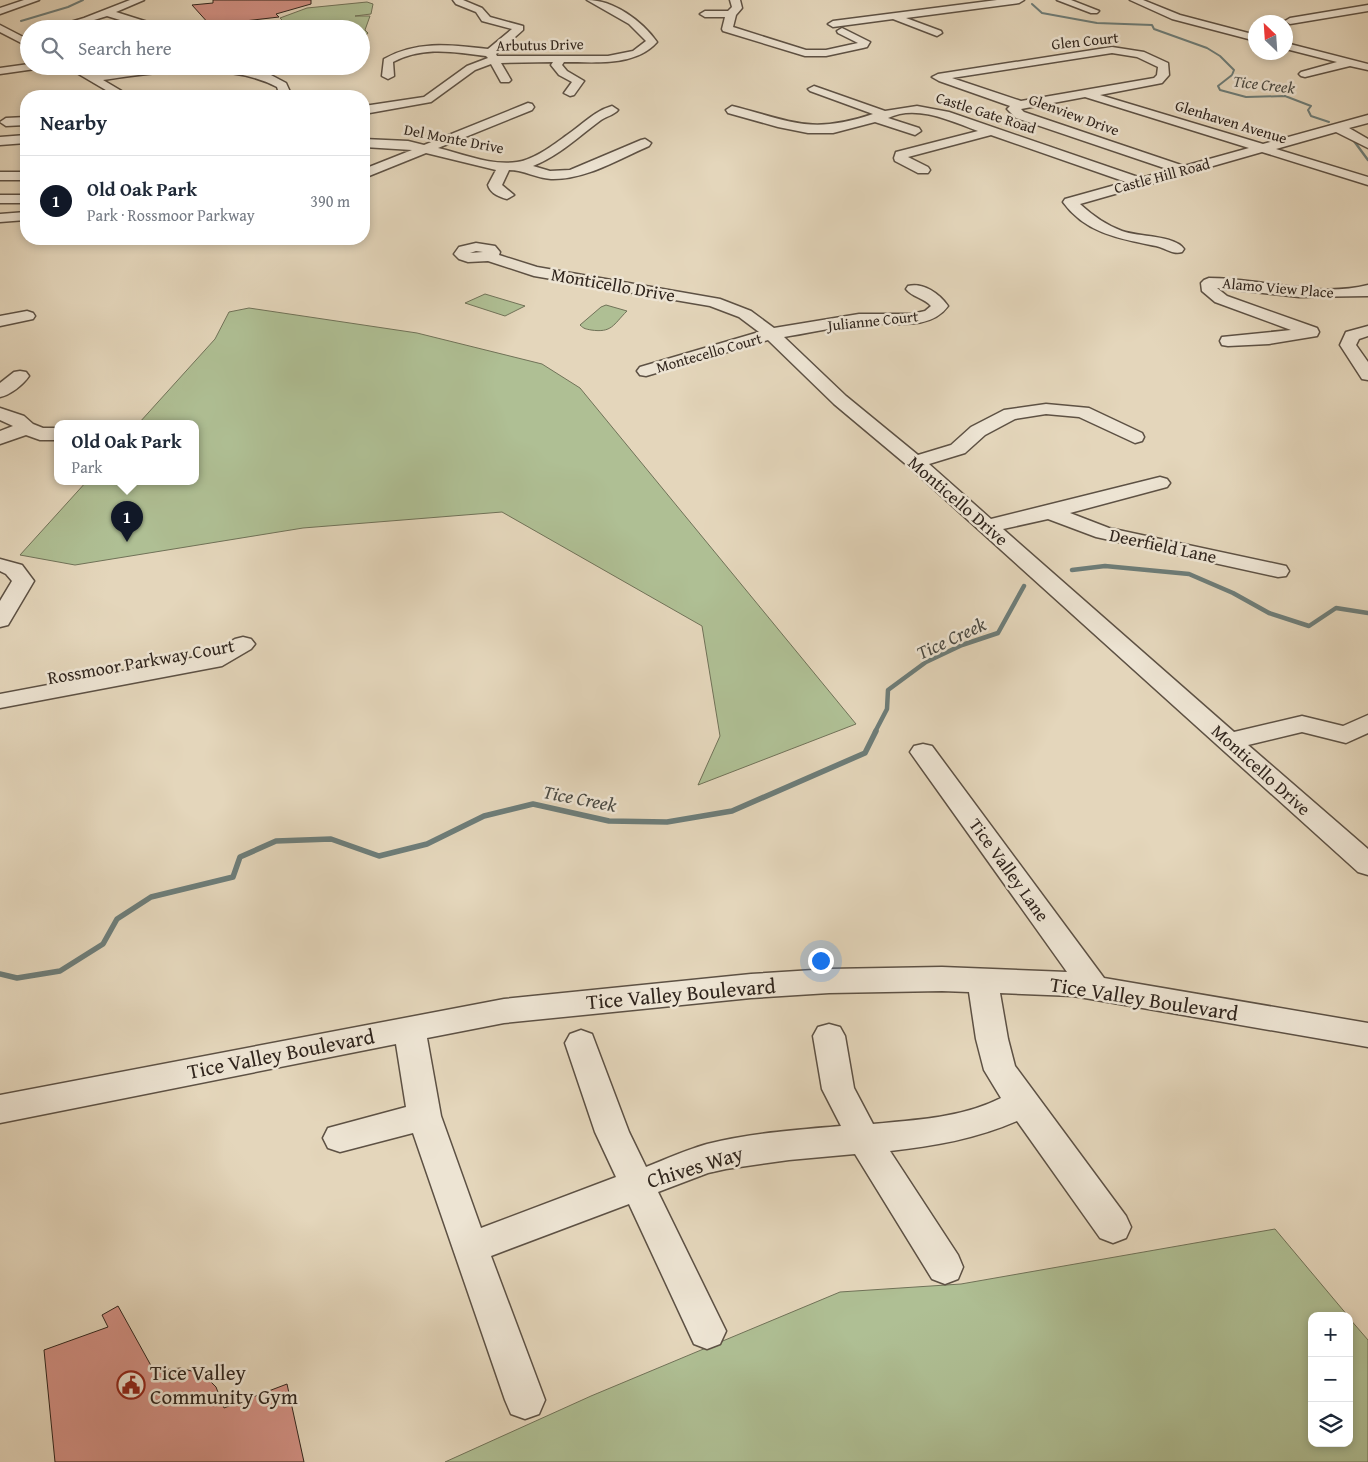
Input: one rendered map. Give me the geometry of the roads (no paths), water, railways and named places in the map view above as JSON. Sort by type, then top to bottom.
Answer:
[{"type":"street","points":[[0,11],[34,0]]},
{"type":"street","points":[[84,20],[108,13],[139,0]]},
{"type":"street","points":[[458,0],[479,10],[486,19],[519,28],[491,56]]},
{"type":"street","name":"Arbutus Drive","points":[[370,109],[427,100],[491,56],[560,59],[608,58],[636,52],[652,42],[644,30],[632,20],[592,0]]},
{"type":"street","points":[[735,0],[737,8],[731,14],[727,29],[805,53],[826,53],[863,45],[865,42],[842,31]]},
{"type":"street","points":[[834,24],[1019,0]]},
{"type":"street","points":[[1062,0],[1094,11]]},
{"type":"street","points":[[1135,0],[1176,17],[1248,36]]},
{"type":"street","points":[[922,3],[939,10]]},
{"type":"street","points":[[1293,21],[1368,8]]},
{"type":"street","points":[[108,13],[131,20]]},
{"type":"street","points":[[705,14],[731,14]]},
{"type":"street","points":[[1329,15],[1352,22]]},
{"type":"street","points":[[894,16],[938,33]]},
{"type":"street","points":[[0,28],[20,40]]},
{"type":"street","points":[[0,38],[20,35]]},
{"type":"street","points":[[388,76],[388,62],[397,55],[428,42],[491,56],[505,80]]},
{"type":"street","points":[[1293,48],[1368,67]]},
{"type":"street","name":"Glen Court","points":[[938,77],[1112,50],[1140,54],[1164,65],[1163,75],[1158,81],[1020,105]]},
{"type":"street","points":[[560,59],[556,65],[564,73],[578,81],[570,93]]},
{"type":"street","points":[[1305,74],[1349,62]]},
{"type":"street","points":[[0,71],[20,68]]},
{"type":"street","points":[[85,75],[113,90]]},
{"type":"street","points":[[90,78],[113,75]]},
{"type":"street","points":[[258,75],[272,79],[282,86],[284,90]]},
{"type":"street","name":"Glenview Drive","points":[[938,77],[1020,105]]},
{"type":"street","points":[[814,89],[914,131]]},
{"type":"street","name":"Glenhaven Avenue","points":[[1084,94],[1368,181]]},
{"type":"street","name":"Glenview Drive","points":[[1020,105],[1013,109],[1020,115],[1185,171]]},
{"type":"street","points":[[370,172],[428,150],[528,107]]},
{"type":"street","name":"Del Monte Drive","points":[[370,143],[396,144],[505,166],[520,166],[536,160],[571,138],[600,116],[612,110]]},
{"type":"street","name":"Castle Gate Road","points":[[732,110],[777,124],[816,130],[853,126],[881,116],[907,110],[922,110],[945,115],[1139,182]]},
{"type":"street","name":"Castle Hill Road","points":[[1177,249],[1163,243],[1119,234],[1086,216],[1070,202],[1368,119]]},
{"type":"street","points":[[6,122],[20,121]]},
{"type":"street","points":[[1339,128],[1368,144]]},
{"type":"street","points":[[923,170],[900,158],[901,155],[991,131]]},
{"type":"street","points":[[0,141],[20,139]]},
{"type":"street","points":[[520,166],[549,175],[572,174],[646,143]]},
{"type":"street","points":[[505,166],[495,185],[496,189],[507,195]]},
{"type":"street","points":[[0,176],[20,176]]},
{"type":"street","points":[[0,199],[20,199]]},
{"type":"street","points":[[0,218],[20,216]]},
{"type":"street","name":"Monticello Drive","points":[[488,256],[534,271],[714,302],[745,314],[771,334],[840,400],[987,526],[1368,865]]},
{"type":"street","name":"Alamo View Place","points":[[1228,341],[1269,339],[1311,332],[1221,299],[1210,290],[1209,283],[1225,282],[1279,291],[1319,294],[1363,293],[1368,290]]},
{"type":"street","name":"Julianne Court","points":[[771,334],[859,319],[913,319],[931,314],[940,306],[932,296],[914,289]]},
{"type":"street","points":[[0,321],[27,316]]},
{"type":"street","points":[[1368,331],[1352,336],[1348,345],[1368,375]]},
{"type":"street","name":"Montecello Court","points":[[646,371],[771,334]]},
{"type":"street","points":[[0,392],[20,376]]},
{"type":"street","points":[[914,462],[958,449],[978,431],[1010,414],[1046,409],[1083,412],[1135,437]]},
{"type":"street","points":[[0,413],[17,420],[26,428],[40,434],[54,434]]},
{"type":"street","points":[[0,438],[26,428]]},
{"type":"street","points":[[987,526],[1050,512],[1160,483]]},
{"type":"street","name":"Deerfield Lane","points":[[1050,512],[1103,533],[1278,571]]},
{"type":"street","points":[[0,588],[9,568],[23,582],[0,620]]},
{"type":"street","name":"Rossmoor Parkway Court","points":[[0,686],[243,644],[214,661],[0,702]]},
{"type":"street","points":[[1230,741],[1302,724],[1346,735],[1368,723]]},
{"type":"street","name":"Tice Valley Lane","points":[[923,752],[1094,988]]},
{"type":"street","name":"Tice Valley Boulevard","points":[[0,1110],[260,1057],[504,1012],[750,986],[924,979],[1058,983],[1368,1035]]},
{"type":"street","points":[[983,981],[992,1039],[1000,1070],[1113,1227]]},
{"type":"street","points":[[410,1030],[424,1116],[524,1400]]},
{"type":"street","points":[[828,1036],[838,1089],[864,1139],[945,1267]]},
{"type":"street","points":[[581,1043],[612,1132],[707,1331]]},
{"type":"street","name":"Chives Way","points":[[470,1248],[706,1159],[742,1151],[946,1131],[998,1117],[1022,1103]]},
{"type":"street","points":[[340,1138],[424,1116]]},
{"type":"waterway","points":[[24,20],[68,7],[83,0]]},
{"type":"waterway","name":"Tice Creek","points":[[1032,4],[1042,13],[1097,23],[1152,25],[1154,29],[1207,48],[1220,56],[1234,70],[1232,75],[1218,86],[1220,90],[1246,97],[1285,96],[1311,106],[1308,110],[1311,116],[1329,122]]},
{"type":"waterway","name":"Tice Creek","points":[[1351,137],[1368,160]]},
{"type":"waterway","name":"Tice Creek","points":[[1072,570],[1105,566],[1189,574],[1233,593],[1269,613],[1309,626],[1336,608],[1368,613]]},
{"type":"waterway","name":"Tice Creek","points":[[875,732],[887,709],[888,690],[926,662],[962,645],[998,633],[1024,586]]},
{"type":"waterway","name":"Tice Creek","points":[[0,974],[17,978],[60,971],[103,944],[117,919],[151,897],[233,877],[240,857],[276,841],[331,839],[379,856],[427,844],[484,816],[533,804],[609,821],[667,822],[732,811],[865,753],[876,731]]},
{"type":"place","name":"Old Oak Park","points":[[127,542]]},
{"type":"place","name":"Tice Valley Community Gym","points":[[131,1385]]}]
